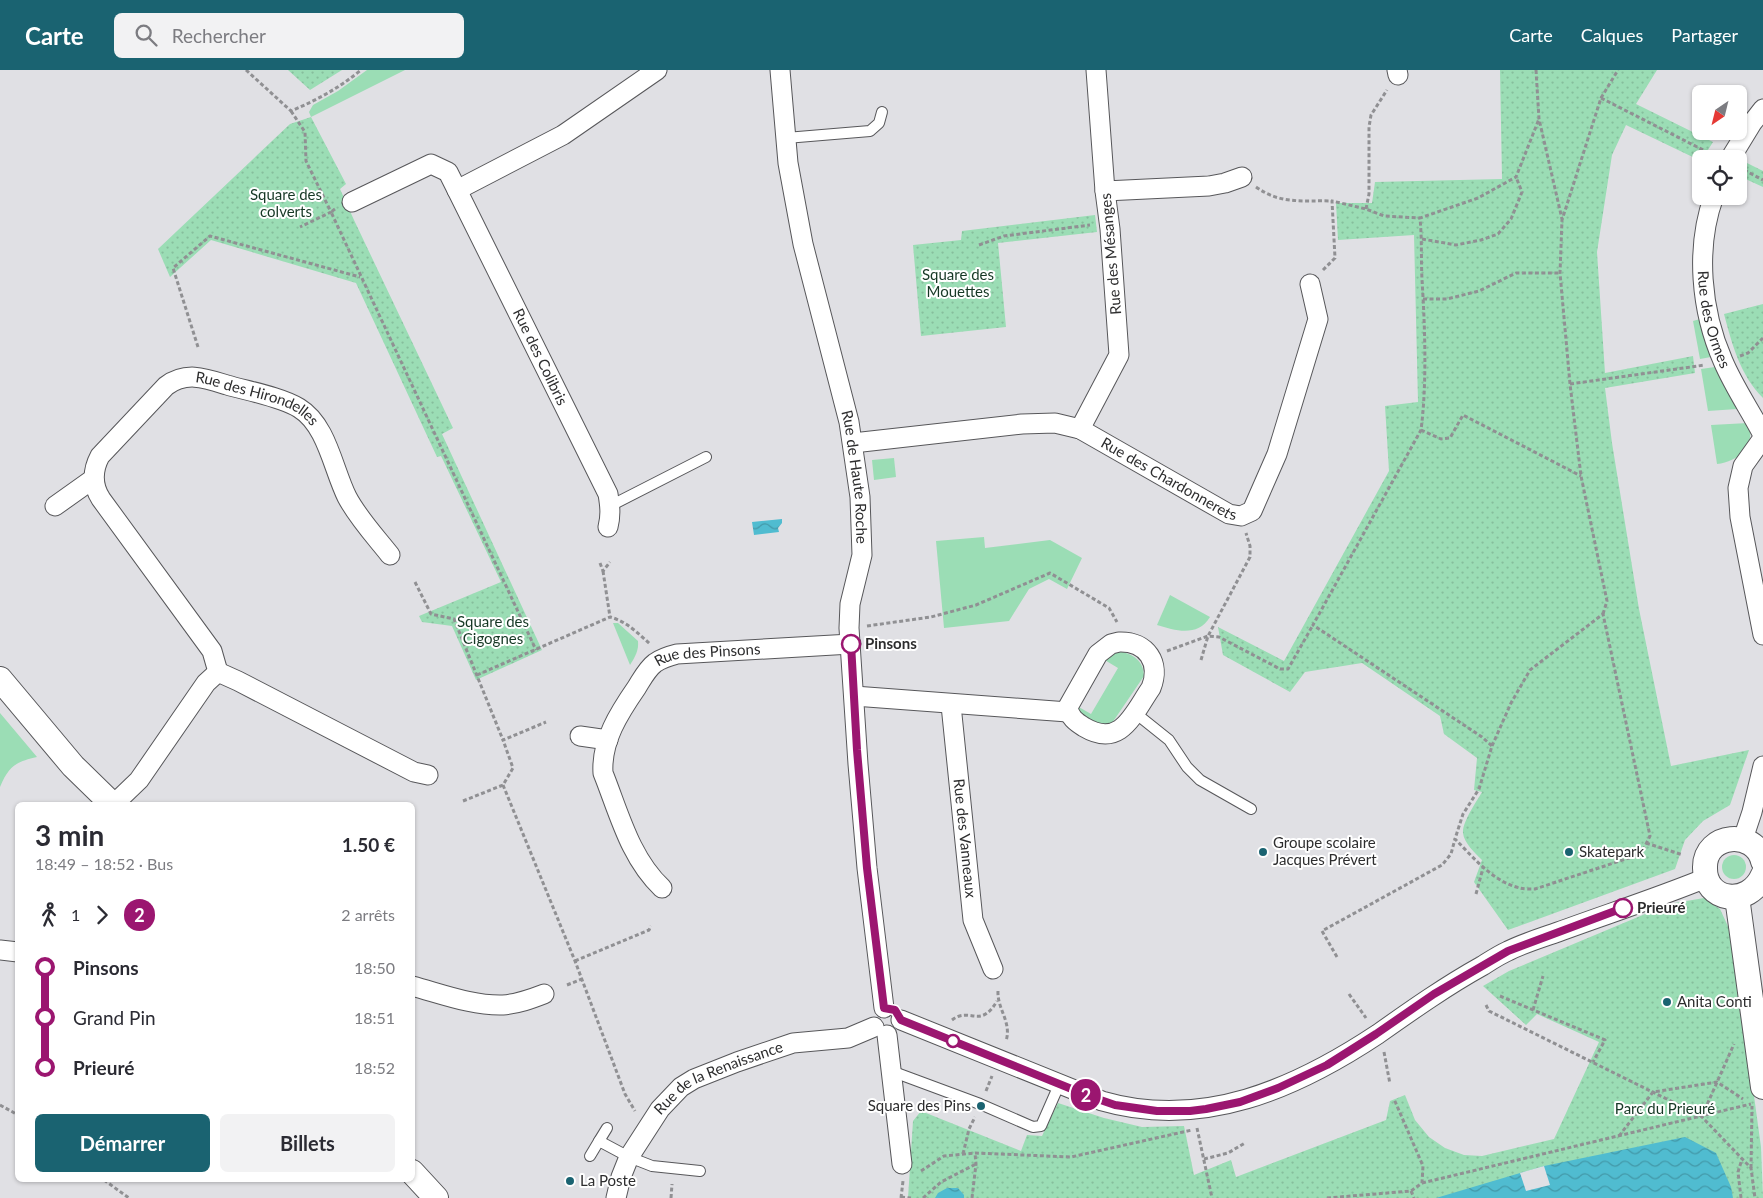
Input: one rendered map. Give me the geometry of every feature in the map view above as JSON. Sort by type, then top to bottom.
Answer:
[{"type":"street","points":[[457,190],[563,135],[657,70]]},
{"type":"street","name":"Rue de Haute Roche","points":[[780,70],[788,163],[803,244],[853,444],[862,538],[859,570],[850,610],[851,644],[867,868],[884,1008]]},
{"type":"street","name":"Rue des Mésanges","points":[[1080,429],[1119,355],[1096,70]]},
{"type":"street","points":[[1741,150],[1752,123],[1763,109]]},
{"type":"street","name":"Rue des Colibris","points":[[352,202],[431,164],[448,172],[608,494],[610,506],[608,527]]},
{"type":"street","points":[[1105,191],[1209,186],[1242,177]]},
{"type":"street","name":"Rue des Ormes","points":[[1712,205],[1703,241],[1704,294],[1712,334],[1730,376],[1763,436]]},
{"type":"street","name":"Rue des Chardonnerets","points":[[853,444],[1022,424],[1055,423],[1080,429],[1229,514],[1241,516],[1252,511],[1277,454],[1318,319],[1310,284]]},
{"type":"street","name":"Rue des Hirondelles","points":[[94,479],[96,463],[100,456],[166,386],[172,381],[186,377],[202,378],[290,403],[308,414],[322,434],[347,496],[355,510],[390,555]]},
{"type":"street","points":[[1763,436],[1743,466],[1738,488],[1740,517],[1763,636]]},
{"type":"street","points":[[55,506],[94,479]]},
{"type":"street","points":[[94,479],[94,486],[101,499],[212,650],[218,672]]},
{"type":"street","points":[[1119,642],[1127,642],[1139,646],[1150,657],[1154,664],[1154,681],[1123,729],[1105,734],[1095,732],[1073,719],[1068,712],[1071,700],[1098,654],[1104,648],[1119,642]]},
{"type":"street","name":"Rue des Pinsons","points":[[662,888],[646,872],[636,858],[603,773],[608,740],[621,710],[648,670],[654,664],[677,654],[851,644]]},
{"type":"street","points":[[218,672],[238,680],[414,772],[428,775]]},
{"type":"street","points":[[116,802],[139,780],[206,683],[218,672]]},
{"type":"street","points":[[0,679],[73,766],[110,802]]},
{"type":"street","points":[[854,696],[1068,712]]},
{"type":"street","name":"Rue des Vanneaux","points":[[951,704],[973,920],[994,969]]},
{"type":"street","points":[[580,736],[608,740]]},
{"type":"street","points":[[1742,839],[1752,812],[1763,766]]},
{"type":"street","points":[[1742,839],[1754,846],[1763,863],[1760,883],[1746,895],[1737,897],[1722,895],[1715,890],[1706,878],[1706,860],[1710,851],[1716,844],[1724,840],[1742,839]]},
{"type":"street","points":[[909,1173],[891,1071],[881,1031],[874,1020],[876,1014],[884,1008],[895,1010],[901,1020],[1059,1085],[1115,1105],[1157,1111],[1190,1111],[1240,1102],[1278,1088],[1327,1065],[1434,994],[1508,951],[1706,878]]},
{"type":"street","points":[[1737,897],[1757,1098]]},
{"type":"street","points":[[0,950],[15,952]]},
{"type":"street","points":[[415,987],[475,1003],[489,1004],[518,1003],[544,994]]},
{"type":"street","points":[[881,1031],[897,1032],[901,1020]]},
{"type":"street","name":"Rue de la Renaissance","points":[[616,1198],[621,1177],[629,1157],[652,1121],[670,1097],[681,1087],[694,1079],[737,1062],[794,1043],[848,1038],[881,1031]]},
{"type":"street","points":[[415,1175],[436,1198]]},
{"type":"lane","points":[[786,138],[870,131],[878,123],[882,112]]},
{"type":"lane","points":[[610,506],[706,457]]},
{"type":"lane","points":[[1134,712],[1169,740],[1187,767],[1200,780],[1251,809]]},
{"type":"lane","points":[[891,1071],[980,1104],[1033,1127],[1041,1126],[1059,1085]]},
{"type":"lane","points":[[590,1156],[608,1128]]},
{"type":"lane","points":[[600,1141],[629,1157],[652,1166],[700,1171]]},
{"type":"path","points":[[246,70],[291,111],[305,132],[306,161],[332,211],[361,277],[536,650]]},
{"type":"path","points":[[291,111],[341,86],[361,70]]},
{"type":"path","points":[[1455,839],[1483,868],[1508,884],[1520,888],[1535,889],[1641,854],[1650,836],[1604,614],[1607,601],[1581,476],[1560,273],[1562,220],[1539,120],[1536,70]]},
{"type":"path","points":[[1562,220],[1601,98],[1618,70]]},
{"type":"path","points":[[1366,209],[1369,194],[1369,127],[1371,114],[1397,72]]},
{"type":"path","points":[[1601,98],[1703,150]]},
{"type":"path","points":[[1266,194],[1281,200],[1332,200],[1384,216],[1420,218],[1478,198],[1516,177],[1539,120]]},
{"type":"path","points":[[1747,171],[1763,180]]},
{"type":"path","points":[[1422,238],[1456,245],[1498,234],[1511,219],[1522,192],[1516,177]]},
{"type":"path","points":[[1328,266],[1335,258],[1332,200]]},
{"type":"path","points":[[300,227],[332,211]]},
{"type":"path","points":[[1150,657],[1208,636],[1219,637],[1280,669],[1288,669],[1421,430],[1424,410],[1422,238],[1420,218]]},
{"type":"path","points":[[979,245],[1004,236],[1098,224]]},
{"type":"path","points":[[198,347],[173,268],[210,236],[361,277]]},
{"type":"path","points":[[1423,299],[1446,299],[1479,291],[1516,273],[1560,273]]},
{"type":"path","points":[[1737,357],[1748,353],[1763,338]]},
{"type":"path","points":[[1570,384],[1694,366]]},
{"type":"path","points":[[1421,430],[1441,439],[1450,438],[1463,414],[1581,476]]},
{"type":"path","points":[[1202,660],[1208,636],[1250,557],[1250,546]]},
{"type":"path","points":[[603,571],[610,562]]},
{"type":"path","points":[[600,563],[610,617]]},
{"type":"path","points":[[863,627],[931,617],[976,606],[1050,573],[1109,608]]},
{"type":"path","points":[[415,582],[431,614],[454,619],[503,740],[512,768],[503,785],[463,800]]},
{"type":"path","points":[[1336,956],[1322,931],[1442,865],[1451,854],[1463,814],[1479,789],[1492,746],[1510,703],[1530,670],[1604,614]]},
{"type":"path","points":[[477,675],[610,617],[617,619],[638,632],[652,646]]},
{"type":"path","points":[[1313,625],[1482,736],[1492,746]]},
{"type":"path","points":[[503,740],[546,722]]},
{"type":"path","points":[[503,785],[575,961],[625,1094],[635,1111]]},
{"type":"path","points":[[1646,843],[1683,855]]},
{"type":"path","points":[[1476,894],[1483,868]]},
{"type":"path","points":[[575,961],[649,930],[651,926]]},
{"type":"path","points":[[1533,1010],[1543,976]]},
{"type":"path","points":[[567,986],[582,979]]},
{"type":"path","points":[[998,991],[998,1001],[1007,1023],[1008,1033],[1004,1046]]},
{"type":"path","points":[[1349,994],[1368,1022]]},
{"type":"path","points":[[1500,996],[1605,1040],[1593,1062]]},
{"type":"path","points":[[948,1025],[950,1021],[958,1016],[981,1017],[986,1015],[998,1001]]},
{"type":"path","points":[[1486,1005],[1489,1011],[1702,1116],[1751,1168]]},
{"type":"path","points":[[1702,1116],[1735,1040]]},
{"type":"path","points":[[1382,1045],[1390,1084]]},
{"type":"path","points":[[1619,1136],[1652,1092],[1716,1082],[1757,1098]]},
{"type":"path","points":[[1327,1198],[1411,1191],[1422,1183],[1702,1116],[1757,1098]]},
{"type":"path","points":[[1755,1198],[1751,1168],[1757,1098]]},
{"type":"path","points":[[1394,1099],[1423,1166],[1422,1183]]},
{"type":"path","points":[[0,1106],[15,1114]]},
{"type":"path","points":[[911,1198],[901,1198],[903,1182],[909,1173],[944,1156],[975,1153],[1071,1157],[1190,1131],[1197,1127],[1212,1198]]},
{"type":"path","points":[[1204,1159],[1228,1153],[1245,1144]]},
{"type":"path","points":[[972,1198],[976,1164],[975,1153]]},
{"type":"path","points":[[1741,1198],[1738,1172],[1742,1159]]},
{"type":"path","points":[[923,1198],[941,1182],[976,1164]]},
{"type":"path","points":[[107,1182],[128,1198]]},
{"type":"path","points":[[1411,1191],[1414,1198]]},
{"type":"green space","points":[[288,70],[342,70],[310,90]]},
{"type":"green space","points":[[367,70],[405,70],[311,117],[309,112],[313,105],[338,91]]},
{"type":"green space","points":[[1500,70],[1657,70],[1636,104],[1692,132],[1692,140],[1709,140],[1713,142],[1708,150],[1692,150],[1692,157],[1626,125],[1612,155],[1597,252],[1605,373],[1693,356],[1695,373],[1605,388],[1639,609],[1671,766],[1749,750],[1730,805],[1703,821],[1685,840],[1675,869],[1508,930],[1474,882],[1482,860],[1468,844],[1463,833],[1467,818],[1482,792],[1474,790],[1477,758],[1444,734],[1440,716],[1362,663],[1305,672],[1290,692],[1223,655],[1218,627],[1284,661],[1389,471],[1385,406],[1418,402],[1414,235],[1338,240],[1336,203],[1372,203],[1375,182],[1502,179]]},
{"type":"green space","name":"Square des colverts","points":[[311,117],[346,184],[340,189],[453,428],[442,434],[542,650],[476,680],[452,626],[422,622],[419,616],[501,582],[441,456],[437,457],[356,283],[211,240],[170,277],[158,249],[290,124]]},
{"type":"green space","points":[[1747,163],[1763,171],[1763,187],[1747,180]]},
{"type":"green space","name":"Square des Mouettes","points":[[1095,215],[1097,232],[998,243],[1006,327],[921,336],[913,245],[961,240],[962,231]]},
{"type":"green space","points":[[1763,304],[1763,398],[1748,379],[1738,359],[1724,314]]},
{"type":"green space","points":[[1700,319],[1711,357],[1700,359],[1693,321]]},
{"type":"green space","points":[[1715,367],[1737,409],[1708,411],[1701,369]]},
{"type":"green space","points":[[1748,423],[1750,438],[1744,451],[1732,460],[1717,464],[1711,425]]},
{"type":"green space","points":[[894,458],[896,477],[874,480],[872,460]]},
{"type":"green space","points":[[984,537],[985,548],[1050,540],[1082,558],[1067,589],[1049,579],[1029,589],[1009,621],[944,628],[936,541]]},
{"type":"green space","points":[[1170,595],[1210,617],[1199,628],[1193,630],[1186,631],[1157,625]]},
{"type":"green space","points":[[613,623],[618,623],[638,641],[636,653],[630,665]]},
{"type":"green space","points":[[1119,651],[1129,654],[1140,662],[1144,676],[1110,726],[1096,726],[1077,711],[1077,706],[1091,714],[1118,668],[1103,659],[1106,655]]},
{"type":"green space","points":[[0,713],[37,757],[14,766],[6,774],[0,787]]},
{"type":"green space","points":[[1734,855],[1743,858],[1746,867],[1743,876],[1734,879],[1725,876],[1722,867],[1725,858]]},
{"type":"green space","name":"Parc du Prieuré","points":[[1704,898],[1720,909],[1732,935],[1761,1147],[1763,1198],[908,1198],[913,1121],[921,1111],[1021,1151],[1027,1135],[1042,1136],[1058,1103],[1104,1118],[1142,1127],[1184,1126],[1194,1175],[1231,1160],[1236,1177],[1386,1120],[1390,1101],[1405,1095],[1415,1120],[1429,1137],[1445,1148],[1464,1155],[1482,1156],[1554,1139],[1599,1042],[1537,1014],[1526,1025],[1483,986],[1509,971],[1669,904]]},
{"type":"water","points":[[782,519],[782,523],[778,528],[779,532],[754,535],[752,522]]},
{"type":"water","points":[[1685,1137],[1716,1153],[1731,1187],[1733,1198],[1436,1198],[1544,1166]]},
{"type":"water","points":[[947,1188],[958,1188],[964,1195],[964,1198],[935,1198],[938,1193]]},
{"type":"pier","points":[[1544,1166],[1550,1185],[1526,1191],[1520,1173]]},
{"type":"bus line","name":"2","points":[[851,644],[857,750],[867,868],[884,1008],[895,1010],[901,1020],[1102,1101],[1128,1108],[1172,1112],[1190,1111],[1229,1105],[1278,1088],[1327,1065],[1456,980],[1508,951],[1623,908]]},
{"type":"place","name":"Pinsons","points":[[851,644]]},
{"type":"place","name":"Groupe scolaire Jacques Prévert","points":[[1263,852]]},
{"type":"place","name":"Skatepark","points":[[1569,852]]},
{"type":"place","name":"Prieuré","points":[[1623,908]]},
{"type":"place","name":"Anita Conti","points":[[1667,1002]]},
{"type":"place","name":"Square des Pins","points":[[981,1106]]},
{"type":"place","name":"La Poste","points":[[570,1181]]},
{"type":"park label","name":"Square des Cigognes","points":[[493,630]]}]
